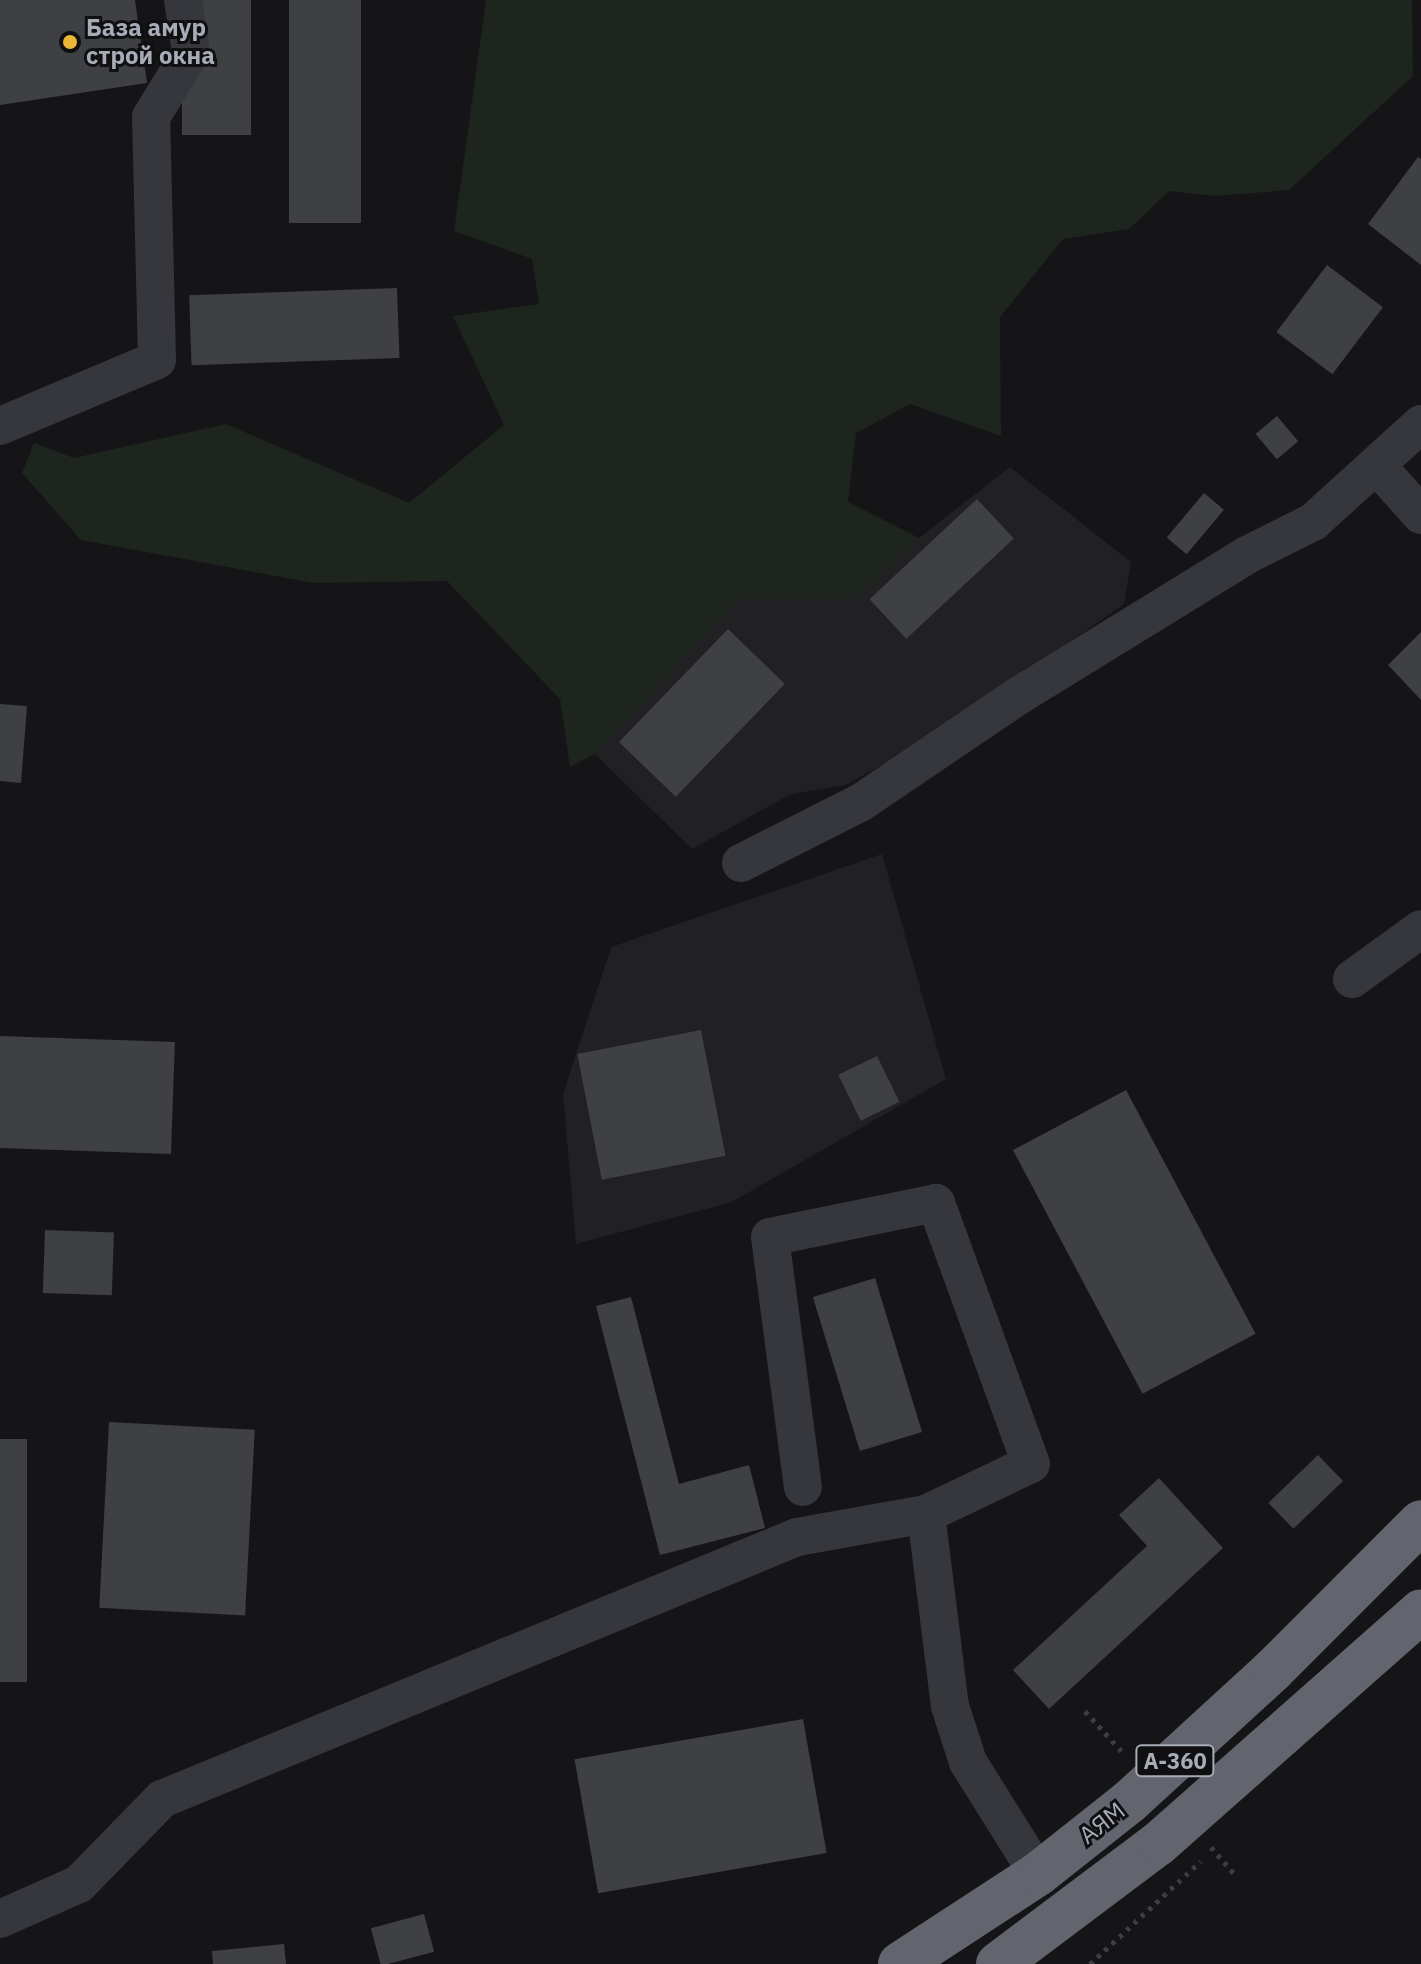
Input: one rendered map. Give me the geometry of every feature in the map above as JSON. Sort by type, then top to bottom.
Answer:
[{"type":"highway","name":"АЯМ","points":[[900,1964],[1038,1874],[1129,1802],[1273,1670],[1421,1522]]},
{"type":"highway","name":"АЯМ","points":[[1006,1962],[1158,1844],[1421,1611]]},
{"type":"street","points":[[0,426],[157,360],[151,117],[191,52],[183,0]]},
{"type":"street","points":[[741,863],[860,803],[1018,696],[1249,554],[1313,522],[1379,468],[1421,424]]},
{"type":"street","points":[[1379,468],[1421,515]]},
{"type":"street","points":[[1352,979],[1421,929]]},
{"type":"street","points":[[0,1919],[79,1884],[162,1799],[797,1537],[926,1514],[1031,1464],[936,1203],[770,1237],[803,1487]]},
{"type":"street","points":[[926,1514],[950,1706],[968,1762],[1038,1874]]},
{"type":"path","points":[[1090,1964],[1213,1850]]},
{"type":"shaded area","points":[[486,0],[1412,0],[1413,76],[1289,190],[1215,196],[1169,191],[1129,229],[1063,239],[1000,317],[1001,436],[910,404],[856,433],[848,502],[919,538],[856,599],[739,599],[595,754],[570,767],[560,699],[447,581],[314,583],[81,540],[22,473],[34,443],[74,458],[226,424],[409,503],[504,425],[453,316],[539,304],[532,259],[454,231]]},
{"type":"shaded area","points":[[1010,467],[1131,562],[1124,604],[945,730],[846,785],[791,794],[692,849],[595,754],[739,598],[856,599],[919,538]]},
{"type":"shaded area","points":[[882,854],[946,1079],[732,1202],[576,1244],[563,1094],[611,947]]},
{"type":"building","name":"База амур строй окна","points":[[0,0],[135,0],[147,83],[0,105]]},
{"type":"building","points":[[182,0],[251,0],[251,135],[182,135]]},
{"type":"building","points":[[289,0],[361,0],[361,223],[289,223]]},
{"type":"building","points":[[1418,157],[1421,159],[1421,265],[1368,224]]},
{"type":"building","points":[[1327,265],[1383,307],[1332,374],[1276,332]]},
{"type":"building","points":[[397,288],[399,358],[192,365],[189,295]]},
{"type":"building","points":[[1277,416],[1298,441],[1277,459],[1256,434]]},
{"type":"building","points":[[1204,493],[1224,510],[1187,554],[1167,537]]},
{"type":"building","points":[[977,499],[1014,538],[906,639],[869,599]]},
{"type":"building","points":[[728,629],[785,684],[676,797],[619,742]]},
{"type":"building","points":[[1421,632],[1421,700],[1388,665]]},
{"type":"building","points":[[0,704],[27,706],[21,783],[0,781]]},
{"type":"building","points":[[701,1030],[725,1156],[602,1180],[577,1054]]},
{"type":"building","points":[[0,1036],[175,1042],[171,1154],[0,1148]]},
{"type":"building","points":[[877,1056],[899,1102],[861,1121],[838,1075]]},
{"type":"building","points":[[1126,1090],[1256,1334],[1143,1394],[1013,1150]]},
{"type":"building","points":[[45,1230],[114,1232],[112,1295],[43,1293]]},
{"type":"building","points":[[875,1278],[922,1432],[860,1451],[813,1297]]},
{"type":"building","points":[[631,1297],[679,1484],[749,1465],[765,1528],[660,1555],[596,1306]]},
{"type":"building","points":[[109,1422],[255,1430],[245,1615],[99,1608]]},
{"type":"building","points":[[0,1439],[27,1439],[27,1682],[0,1682]]},
{"type":"building","points":[[1318,1455],[1343,1481],[1293,1529],[1268,1503]]},
{"type":"building","points":[[1159,1478],[1223,1548],[1049,1709],[1013,1670],[1147,1546],[1119,1515]]},
{"type":"building","points":[[803,1719],[827,1853],[598,1893],[575,1759]]},
{"type":"building","points":[[424,1914],[434,1952],[380,1964],[371,1928]]},
{"type":"building","points":[[284,1944],[286,1964],[213,1964],[212,1951]]},
{"type":"place","name":"База амур строй окна","points":[[70,42]]}]
